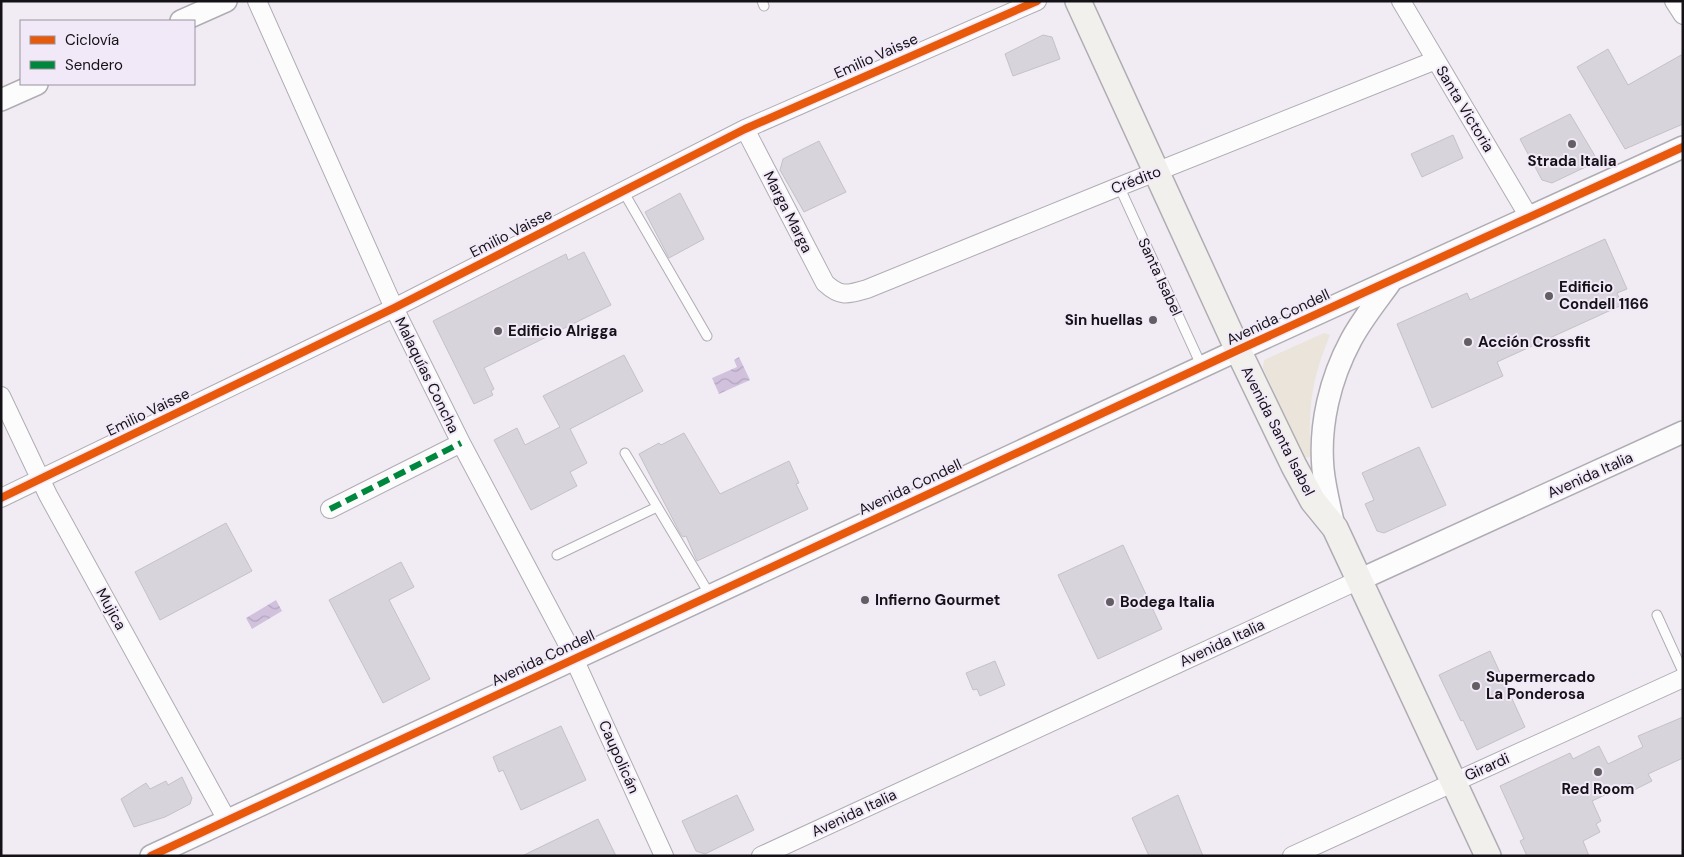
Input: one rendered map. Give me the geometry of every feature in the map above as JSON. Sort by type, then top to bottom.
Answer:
[{"type":"main road","name":"Avenida Santa Isabel","points":[[1078,1],[1238,350],[1313,501],[1335,528],[1488,856]]},
{"type":"street","points":[[183,20],[226,1]]},
{"type":"street","name":"Malaquías Concha","points":[[257,1],[394,308],[460,443],[575,658]]},
{"type":"street","name":"Emilio Vaisse","points":[[1,498],[394,308],[745,129],[1037,1]]},
{"type":"street","name":"Santa Victoria","points":[[1401,1],[1530,217]]},
{"type":"street","points":[[1674,1],[1683,15]]},
{"type":"street","name":"Crédito","points":[[835,292],[851,294],[867,289],[1436,60]]},
{"type":"street","points":[[1,100],[35,85]]},
{"type":"street","name":"Marga Marga","points":[[745,129],[816,267],[825,283],[835,292]]},
{"type":"street","name":"Avenida Condell","points":[[150,856],[1238,350],[1683,147]]},
{"type":"street","points":[[1335,528],[1327,498],[1323,469],[1323,441],[1331,386],[1351,340],[1392,280]]},
{"type":"street","name":"Mujica","points":[[1,396],[40,480],[227,820]]},
{"type":"street","name":"Avenida Italia","points":[[761,856],[1683,432]]},
{"type":"street","points":[[330,509],[460,443]]},
{"type":"street","name":"Caupolicán","points":[[575,658],[664,856]]},
{"type":"street","name":"Girardi","points":[[1292,856],[1683,678]]},
{"type":"lane","name":"Santa Isabel","points":[[1119,186],[1202,367]]},
{"type":"lane","points":[[623,191],[706,336]]},
{"type":"lane","points":[[625,454],[710,596]]},
{"type":"lane","points":[[556,555],[657,507]]},
{"type":"lane","points":[[1658,614],[1683,672]]},
{"type":"shaded area","points":[[1324,333],[1330,335],[1312,394],[1310,424],[1311,457],[1305,458],[1263,368],[1264,360]]},
{"type":"water","points":[[739,357],[750,380],[719,394],[712,378],[737,367],[734,360]]},
{"type":"water","points":[[276,600],[282,611],[252,629],[246,618]]},
{"type":"building","points":[[1043,35],[1052,37],[1060,59],[1013,76],[1005,54]]},
{"type":"building","points":[[1608,49],[1628,85],[1683,54],[1683,124],[1625,149],[1577,67]]},
{"type":"building","points":[[1570,114],[1598,161],[1552,183],[1542,180],[1520,139]]},
{"type":"building","points":[[1453,135],[1463,158],[1422,177],[1411,154]]},
{"type":"building","points":[[819,141],[846,192],[804,212],[780,170],[783,159]]},
{"type":"building","points":[[680,193],[704,239],[669,258],[645,212]]},
{"type":"building","points":[[1605,239],[1627,289],[1617,293],[1622,305],[1497,362],[1503,376],[1432,408],[1397,324],[1467,293],[1470,300]]},
{"type":"building","name":"Edificio Alrigga","points":[[584,252],[611,305],[484,368],[494,389],[491,391],[493,395],[474,404],[433,321],[566,254],[568,260]]},
{"type":"building","points":[[624,355],[643,391],[570,429],[587,463],[570,472],[577,486],[531,510],[494,440],[517,428],[525,445],[560,427],[543,396]]},
{"type":"building","points":[[684,433],[720,494],[789,461],[799,483],[796,484],[808,509],[697,561],[686,536],[683,537],[680,533],[639,454],[659,443],[661,445]]},
{"type":"building","points":[[1419,447],[1446,505],[1384,533],[1377,531],[1365,504],[1374,500],[1362,473]]},
{"type":"building","points":[[226,523],[252,571],[160,620],[135,572]]},
{"type":"building","name":"Bodega Italia","points":[[1123,545],[1162,629],[1098,659],[1058,575]]},
{"type":"building","points":[[401,562],[414,587],[389,600],[430,679],[383,703],[329,600]]},
{"type":"building","name":"Supermercado La Ponderosa","points":[[1490,651],[1525,727],[1477,750],[1439,675]]},
{"type":"building","points":[[995,661],[1005,685],[980,696],[977,689],[973,690],[966,673]]},
{"type":"building","points":[[1683,717],[1683,758],[1648,774],[1652,781],[1634,790],[1630,783],[1592,801],[1601,821],[1596,824],[1600,832],[1583,841],[1589,856],[1527,856],[1520,841],[1524,839],[1500,786],[1570,753],[1573,759],[1599,746],[1608,764],[1643,747],[1638,736]]},
{"type":"building","points":[[561,726],[586,780],[521,810],[503,770],[499,772],[493,757]]},
{"type":"building","points":[[182,777],[192,798],[190,804],[165,817],[134,827],[121,799],[146,783],[150,789],[166,781],[168,785]]},
{"type":"building","points":[[737,795],[754,830],[705,854],[696,851],[682,821]]},
{"type":"building","points":[[1178,795],[1203,856],[1149,856],[1132,818]]},
{"type":"building","points":[[598,819],[616,856],[522,856]]},
{"type":"marked path","points":[[330,509],[461,443]]},
{"type":"cycle path","points":[[1,498],[394,308],[745,129],[1037,1]]},
{"type":"cycle path","points":[[151,856],[1238,350],[1683,147]]},
{"type":"place","name":"Strada Italia","points":[[1572,144]]},
{"type":"place","name":"Edificio Condell 1166","points":[[1549,296]]},
{"type":"place","name":"Sin huellas","points":[[1153,320]]},
{"type":"place","name":"Edificio Alrigga","points":[[498,331]]},
{"type":"place","name":"Acción Crossfit","points":[[1468,342]]},
{"type":"place","name":"Infierno Gourmet","points":[[865,600]]},
{"type":"place","name":"Bodega Italia","points":[[1110,602]]},
{"type":"place","name":"Supermercado La Ponderosa","points":[[1476,686]]},
{"type":"place","name":"Red Room","points":[[1598,772]]}]
